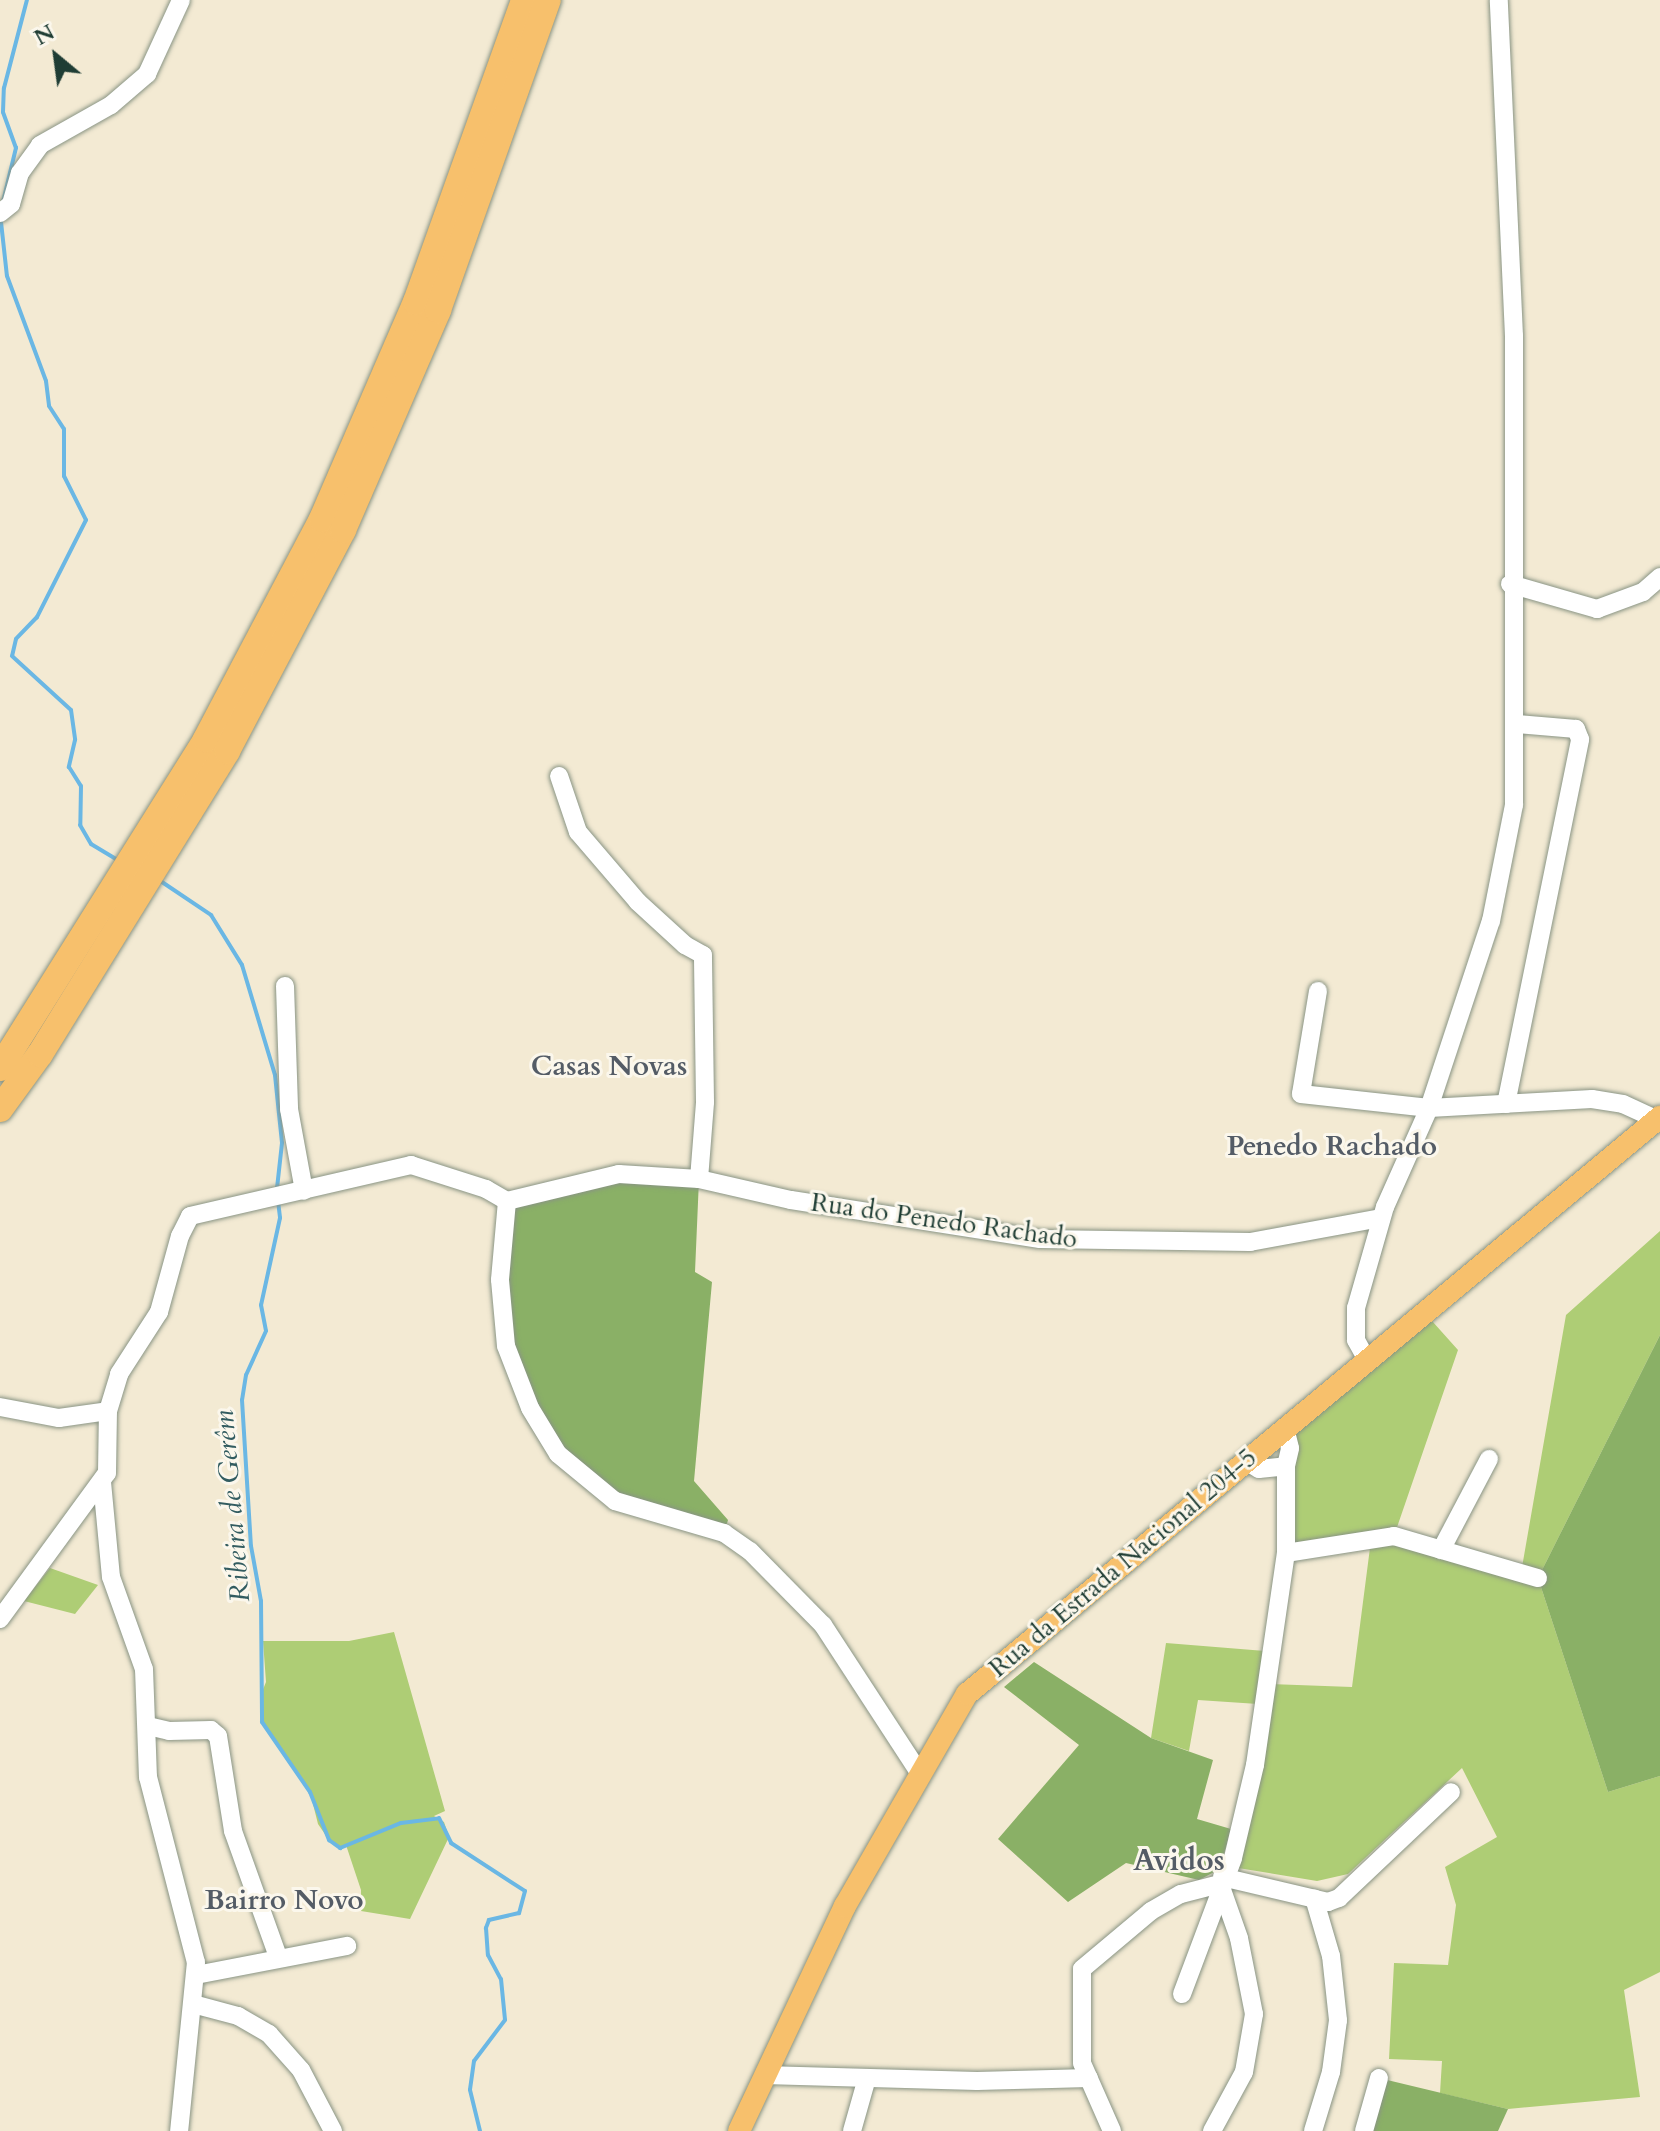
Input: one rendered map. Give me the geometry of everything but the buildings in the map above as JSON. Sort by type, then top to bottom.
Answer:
[{"type":"highway","points":[[216,745],[322,519],[416,302],[524,0]]},
{"type":"highway","points":[[0,1109],[30,1047],[216,745],[343,530],[438,310],[548,0]]},
{"type":"highway","points":[[0,1068],[30,1047]]},
{"type":"main road","name":"Rua da Estrada Nacional 204-5","points":[[739,2131],[845,1906],[919,1772],[975,1685],[1659,1119]]},
{"type":"street","points":[[0,213],[11,204],[20,173],[40,145],[111,105],[147,74],[181,0]]},
{"type":"street","points":[[1367,1360],[1356,1340],[1356,1308],[1381,1218],[1429,1108],[1491,921],[1514,805],[1517,724],[1510,584],[1514,336],[1499,0]]},
{"type":"street","points":[[1510,584],[1597,609],[1643,592],[1660,577]]},
{"type":"street","points":[[1506,1104],[1580,739],[1576,729],[1517,724]]},
{"type":"street","points":[[559,776],[578,832],[638,902],[685,945],[703,955],[705,1090],[699,1179]]},
{"type":"street","points":[[285,986],[289,1109],[304,1191]]},
{"type":"street","points":[[1318,991],[1301,1094],[1429,1108],[1592,1099],[1623,1104],[1659,1119]]},
{"type":"street","points":[[0,1619],[102,1482],[110,1466],[108,1411],[125,1360],[159,1312],[184,1224],[200,1211],[304,1191],[411,1165],[486,1189],[507,1201],[500,1280],[506,1346],[530,1408],[558,1454],[615,1501],[724,1533],[750,1551],[823,1625],[919,1772]]},
{"type":"street","name":"Rua do Penedo Rachado","points":[[507,1201],[619,1174],[699,1179],[791,1200],[1040,1239],[1250,1242],[1381,1218]]},
{"type":"street","points":[[0,1407],[59,1418],[108,1411]]},
{"type":"street","points":[[1182,1994],[1221,1880],[1233,1858],[1255,1765],[1286,1553],[1286,1466],[1290,1448],[1285,1428]]},
{"type":"street","points":[[1441,1550],[1489,1459]]},
{"type":"street","points":[[1246,1461],[1259,1469],[1286,1466]]},
{"type":"street","points":[[102,1482],[111,1577],[140,1648],[150,1786],[187,1915],[196,1975],[179,2131]]},
{"type":"street","points":[[1286,1553],[1394,1536],[1538,1578]]},
{"type":"street","points":[[148,1726],[169,1731],[211,1730],[218,1736],[233,1831],[278,1957]]},
{"type":"street","points":[[1112,2131],[1089,2078],[1080,2045],[1082,1969],[1151,1911],[1181,1894],[1221,1880],[1328,1902],[1348,1892],[1451,1792]]},
{"type":"street","points":[[1212,2131],[1244,2072],[1254,2014],[1239,1938],[1221,1880]]},
{"type":"street","points":[[1313,2131],[1332,2068],[1338,2020],[1331,1956],[1314,1898]]},
{"type":"street","points":[[196,1975],[347,1946]]},
{"type":"street","points":[[193,2004],[238,2016],[269,2034],[301,2070],[333,2131]]},
{"type":"street","points":[[764,2075],[1089,2078]]},
{"type":"street","points":[[852,2131],[867,2078]]},
{"type":"street","points":[[1364,2131],[1379,2078]]},
{"type":"green space","points":[[599,1178],[699,1179],[695,1272],[712,1282],[694,1481],[728,1520],[724,1533],[615,1501],[558,1454],[506,1346],[507,1201]]},
{"type":"green space","points":[[1660,1231],[1660,1335],[1538,1578],[1608,1792],[1660,1776],[1660,1972],[1624,1990],[1640,2097],[1508,2109],[1440,2093],[1442,2061],[1389,2059],[1394,1963],[1448,1965],[1456,1905],[1445,1867],[1497,1837],[1462,1768],[1348,1874],[1317,1881],[1238,1868],[1267,1684],[1352,1687],[1371,1540],[1286,1553],[1289,1440],[1424,1312],[1458,1350],[1394,1536],[1521,1573],[1566,1315]]},
{"type":"green space","points":[[1660,1335],[1660,1776],[1608,1792],[1538,1578]]},
{"type":"green space","points":[[50,1568],[98,1585],[75,1614],[24,1601]]},
{"type":"green space","points":[[394,1632],[445,1811],[434,1816],[444,1822],[449,1837],[410,1919],[361,1911],[361,1890],[346,1845],[340,1848],[329,1840],[318,1824],[310,1792],[262,1722],[260,1697],[266,1682],[263,1641],[349,1641]]},
{"type":"green space","points":[[1166,1643],[1265,1651],[1258,1704],[1198,1700],[1189,1751],[1151,1738]]},
{"type":"green space","points":[[1034,1662],[1151,1738],[1213,1760],[1197,1819],[1231,1829],[1220,1869],[1199,1880],[1126,1863],[1068,1902],[998,1839],[1079,1745],[1004,1687]]},
{"type":"green space","points":[[1383,2079],[1508,2109],[1498,2131],[1368,2131]]},
{"type":"waterway","name":"Ribeira de Gerêm","points":[[3,202],[16,148],[3,112],[4,88],[27,0]]},
{"type":"waterway","name":"Ribeira de Gerêm","points":[[1,222],[7,276],[46,381],[49,406],[64,429],[64,476],[86,520],[37,617],[16,639],[12,656],[71,710],[75,740],[69,767],[81,786],[80,825],[91,844],[119,861]]},
{"type":"waterway","name":"Ribeira de Gerêm","points":[[159,880],[211,915],[242,965],[275,1075],[282,1143],[277,1188]]},
{"type":"waterway","name":"Ribeira de Gerêm","points":[[278,1201],[280,1218],[261,1305],[266,1331],[246,1375],[242,1400],[251,1546],[261,1601],[262,1722],[310,1792],[329,1840],[340,1848],[401,1823],[439,1818],[451,1843],[525,1891],[519,1913],[489,1920],[486,1928],[488,1955],[501,1979],[505,2020],[474,2061],[470,2090],[480,2131]]},
{"type":"district","name":"Casas Novas","points":[[609,1066]]},
{"type":"district","name":"Penedo Rachado","points":[[1332,1146]]},
{"type":"district","name":"Avidos","points":[[1179,1861]]},
{"type":"district","name":"Bairro Novo","points":[[284,1900]]}]
